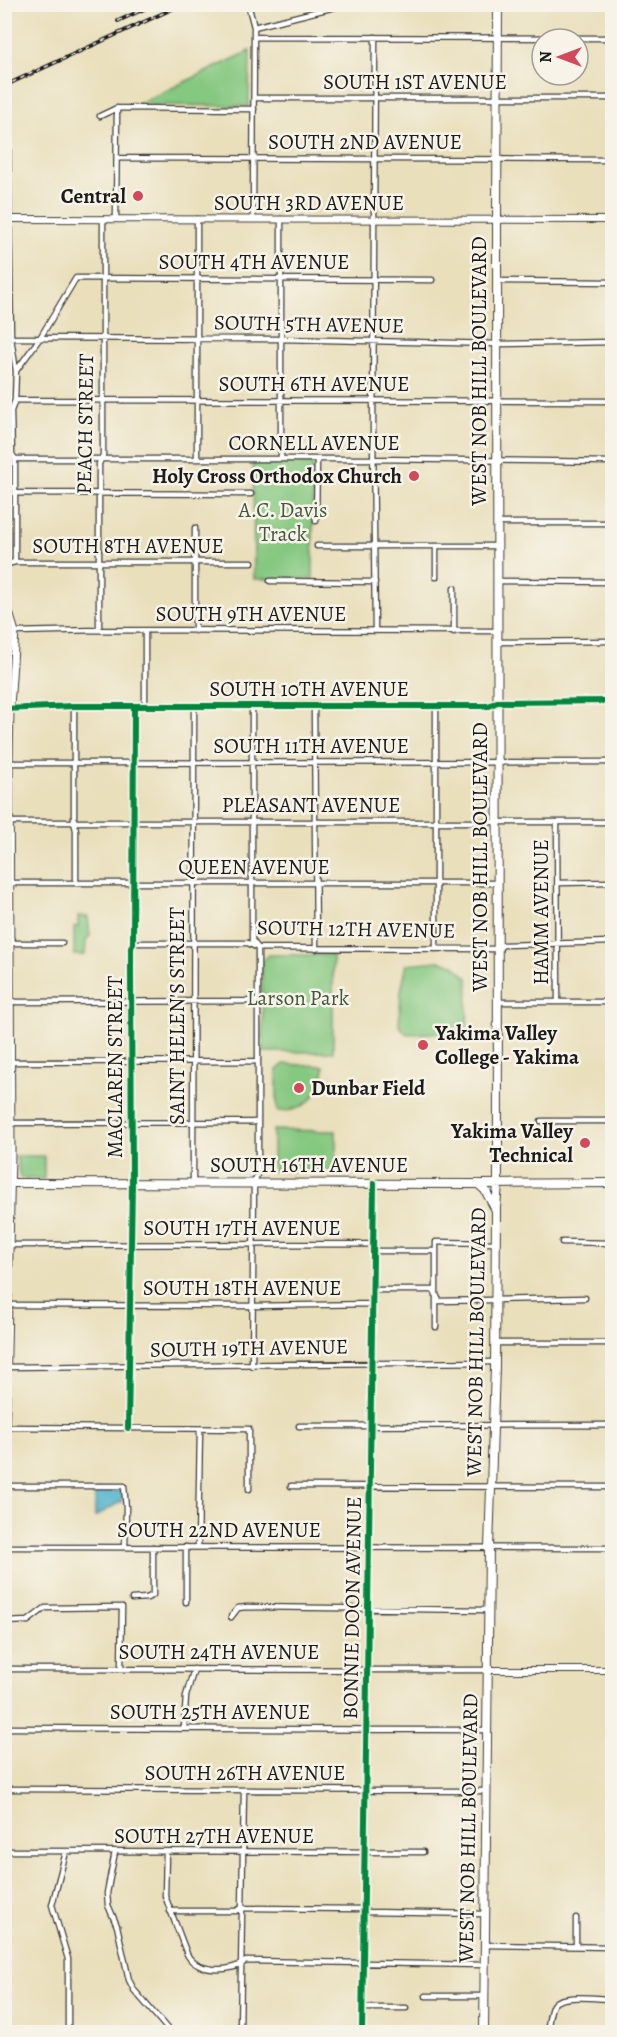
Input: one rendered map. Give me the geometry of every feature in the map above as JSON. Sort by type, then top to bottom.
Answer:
[{"type":"main road","name":"WEST NOB HILL BOULEVARD","points":[[484,2032],[489,1548],[498,1184],[498,4]]},
{"type":"main road","points":[[4,596],[15,632],[7,708],[9,763],[7,854],[10,883],[7,937],[8,1123],[4,1497]]},
{"type":"main road","name":"SOUTH 16TH AVENUE","points":[[7,1183],[612,1183]]},
{"type":"main road","points":[[477,1184],[485,1190],[496,1209]]},
{"type":"street","points":[[248,4],[254,27],[253,219]]},
{"type":"street","points":[[254,27],[347,4]]},
{"type":"street","points":[[254,37],[612,38]]},
{"type":"street","points":[[375,38],[373,400],[375,631]]},
{"type":"street","name":"SOUTH 1ST AVENUE","points":[[254,98],[612,98]]},
{"type":"street","points":[[100,116],[117,108],[254,109]]},
{"type":"street","points":[[116,219],[117,108]]},
{"type":"street","points":[[8,136],[6,158],[11,338],[16,372],[15,400],[11,416],[12,454],[15,459],[15,562]]},
{"type":"street","name":"SOUTH 2ND AVENUE","points":[[117,158],[612,160]]},
{"type":"street","name":"SOUTH 3RD AVENUE","points":[[8,219],[612,220]]},
{"type":"street","name":"PEACH STREET","points":[[99,630],[99,493],[103,455],[103,219]]},
{"type":"street","points":[[197,219],[197,459]]},
{"type":"street","points":[[281,219],[281,459]]},
{"type":"street","points":[[4,259],[10,257]]},
{"type":"street","name":"SOUTH 4TH AVENUE","points":[[40,338],[76,278],[432,280]]},
{"type":"street","points":[[497,281],[612,282]]},
{"type":"street","name":"SOUTH 5TH AVENUE","points":[[4,338],[281,339],[497,344],[612,342]]},
{"type":"street","points":[[16,372],[40,338]]},
{"type":"street","name":"SOUTH 6TH AVENUE","points":[[15,400],[612,401]]},
{"type":"street","points":[[4,410],[12,407]]},
{"type":"street","points":[[4,418],[11,416]]},
{"type":"street","name":"CORNELL AVENUE","points":[[15,459],[374,459],[612,462]]},
{"type":"street","points":[[316,521],[317,459]]},
{"type":"street","points":[[4,490],[15,486]]},
{"type":"street","points":[[15,493],[251,494]]},
{"type":"street","points":[[497,523],[612,523]]},
{"type":"street","points":[[195,528],[195,631]]},
{"type":"street","points":[[317,546],[497,546]]},
{"type":"street","points":[[436,547],[436,577]]},
{"type":"street","name":"SOUTH 8TH AVENUE","points":[[4,565],[15,562],[252,562]]},
{"type":"street","points":[[270,581],[375,582]]},
{"type":"street","points":[[497,581],[612,582]]},
{"type":"street","points":[[454,588],[454,632]]},
{"type":"street","name":"SOUTH 9TH AVENUE","points":[[4,635],[15,632],[99,630],[497,631]]},
{"type":"street","points":[[145,631],[145,706]]},
{"type":"street","points":[[497,642],[612,641]]},
{"type":"street","name":"SOUTH 10TH AVENUE","points":[[7,708],[489,706],[497,702],[612,701]]},
{"type":"street","points":[[74,706],[76,883]]},
{"type":"street","name":"MACLAREN STREET","points":[[128,1428],[132,1183],[131,948],[134,943],[134,706]]},
{"type":"street","name":"SAINT HELEN'S STREET","points":[[193,1183],[194,706]]},
{"type":"street","points":[[252,706],[252,940],[258,948],[258,1172],[254,1183],[252,1366]]},
{"type":"street","points":[[314,706],[316,949]]},
{"type":"street","points":[[436,706],[436,949]]},
{"type":"street","name":"SOUTH 11TH AVENUE","points":[[9,763],[612,762]]},
{"type":"street","name":"PLEASANT AVENUE","points":[[9,822],[612,822]]},
{"type":"street","name":"HAMM AVENUE","points":[[557,822],[558,1001]]},
{"type":"street","points":[[558,883],[612,882]]},
{"type":"street","name":"QUEEN AVENUE","points":[[10,883],[498,883]]},
{"type":"street","points":[[7,937],[14,943],[62,943]]},
{"type":"street","name":"SOUTH 12TH AVENUE","points":[[134,943],[248,943],[258,948],[436,949],[612,942]]},
{"type":"street","points":[[7,1000],[16,1002],[258,1001]]},
{"type":"street","points":[[498,1002],[612,1002]]},
{"type":"street","points":[[7,1062],[258,1061]]},
{"type":"street","points":[[542,1121],[612,1120]]},
{"type":"street","points":[[8,1123],[258,1122]]},
{"type":"street","name":"BONNIE DOON AVENUE","points":[[362,2032],[374,1183]]},
{"type":"street","points":[[436,1327],[436,1242],[496,1243]]},
{"type":"street","points":[[562,1242],[612,1243]]},
{"type":"street","name":"SOUTH 17TH AVENUE","points":[[7,1245],[372,1244]]},
{"type":"street","points":[[372,1251],[436,1251]]},
{"type":"street","name":"SOUTH 18TH AVENUE","points":[[372,1290],[434,1290],[440,1301],[485,1302],[495,1299],[585,1298]]},
{"type":"street","name":"SOUTH 18TH AVENUE","points":[[6,1305],[372,1304]]},
{"type":"street","points":[[495,1343],[612,1343]]},
{"type":"street","name":"SOUTH 19TH AVENUE","points":[[6,1367],[495,1362]]},
{"type":"street","points":[[299,1426],[612,1425],[612,1548]]},
{"type":"street","points":[[6,1427],[249,1429],[249,1489]]},
{"type":"street","points":[[198,1547],[200,1429]]},
{"type":"street","points":[[5,1486],[124,1486],[125,1547]]},
{"type":"street","points":[[291,1486],[612,1486]]},
{"type":"street","name":"SOUTH 22ND AVENUE","points":[[4,1547],[612,1548]]},
{"type":"street","points":[[132,1599],[147,1599],[153,1595],[153,1547]]},
{"type":"street","points":[[186,1547],[186,1602]]},
{"type":"street","points":[[4,1622],[28,1621],[45,1608],[122,1607],[121,1668]]},
{"type":"street","points":[[231,1617],[238,1608],[247,1607],[488,1610]]},
{"type":"street","name":"SOUTH 24TH AVENUE","points":[[4,1669],[612,1670]]},
{"type":"street","points":[[184,1728],[186,1696],[194,1669]]},
{"type":"street","name":"SOUTH 25TH AVENUE","points":[[4,1728],[487,1730]]},
{"type":"street","name":"SOUTH 26TH AVENUE","points":[[4,1789],[486,1791]]},
{"type":"street","points":[[240,2032],[244,1790]]},
{"type":"street","name":"SOUTH 27TH AVENUE","points":[[4,1851],[423,1852]]},
{"type":"street","points":[[66,1852],[52,1905],[68,1959],[68,2032]]},
{"type":"street","points":[[115,1852],[106,1893],[108,1905],[117,1926],[129,1980],[134,1990],[170,2032]]},
{"type":"street","points":[[166,1852],[165,1892],[187,1954],[194,1965],[206,1968],[236,1968],[246,1961],[362,1963],[367,1965],[484,1965]]},
{"type":"street","points":[[170,1911],[236,1911],[242,1908],[364,1909],[368,1912],[484,1914]]},
{"type":"street","points":[[576,1918],[576,1946]]},
{"type":"street","points":[[484,1945],[612,1947]]},
{"type":"street","points":[[426,1996],[484,1996]]},
{"type":"street","points":[[547,2032],[552,2007],[557,2000],[566,1998],[612,1999]]},
{"type":"street","points":[[362,2008],[406,2008]]},
{"type":"green space","points":[[250,51],[249,106],[136,105]]},
{"type":"green space","name":"A.C. Davis Track","points":[[253,463],[311,463],[313,466],[313,579],[254,579]]},
{"type":"green space","points":[[78,916],[88,917],[90,936],[86,941],[85,955],[74,955],[74,927],[78,927]]},
{"type":"green space","name":"Larson Park","points":[[268,955],[333,955],[333,1052],[263,1052],[262,961]]},
{"type":"green space","points":[[439,961],[453,964],[468,978],[467,1027],[442,1033],[407,1034],[399,1026],[401,990],[407,964]]},
{"type":"green space","name":"Dunbar Field","points":[[284,1064],[324,1066],[323,1076],[316,1093],[304,1105],[287,1111],[277,1111],[277,1070]]},
{"type":"green space","points":[[273,1130],[336,1131],[336,1171],[273,1171]]},
{"type":"green space","points":[[16,1156],[44,1156],[44,1179],[20,1178]]},
{"type":"water","points":[[98,1490],[122,1491],[122,1501],[95,1517],[95,1494]]},
{"type":"railway","points":[[118,21],[155,4]]},
{"type":"railway","points":[[4,86],[183,4]]},
{"type":"cycle path","points":[[4,709],[74,706],[489,706],[497,702],[612,701]]},
{"type":"cycle path","points":[[128,1428],[132,1183],[131,948],[133,943],[134,707]]},
{"type":"cycle path","points":[[362,2032],[374,1183]]},
{"type":"place","name":"Central","points":[[138,196]]},
{"type":"place","name":"Holy Cross Orthodox Church","points":[[414,476]]},
{"type":"place","name":"Yakima Valley College - Yakima","points":[[423,1045]]},
{"type":"place","name":"Dunbar Field","points":[[299,1088]]},
{"type":"place","name":"Yakima Valley Technical","points":[[585,1143]]}]
